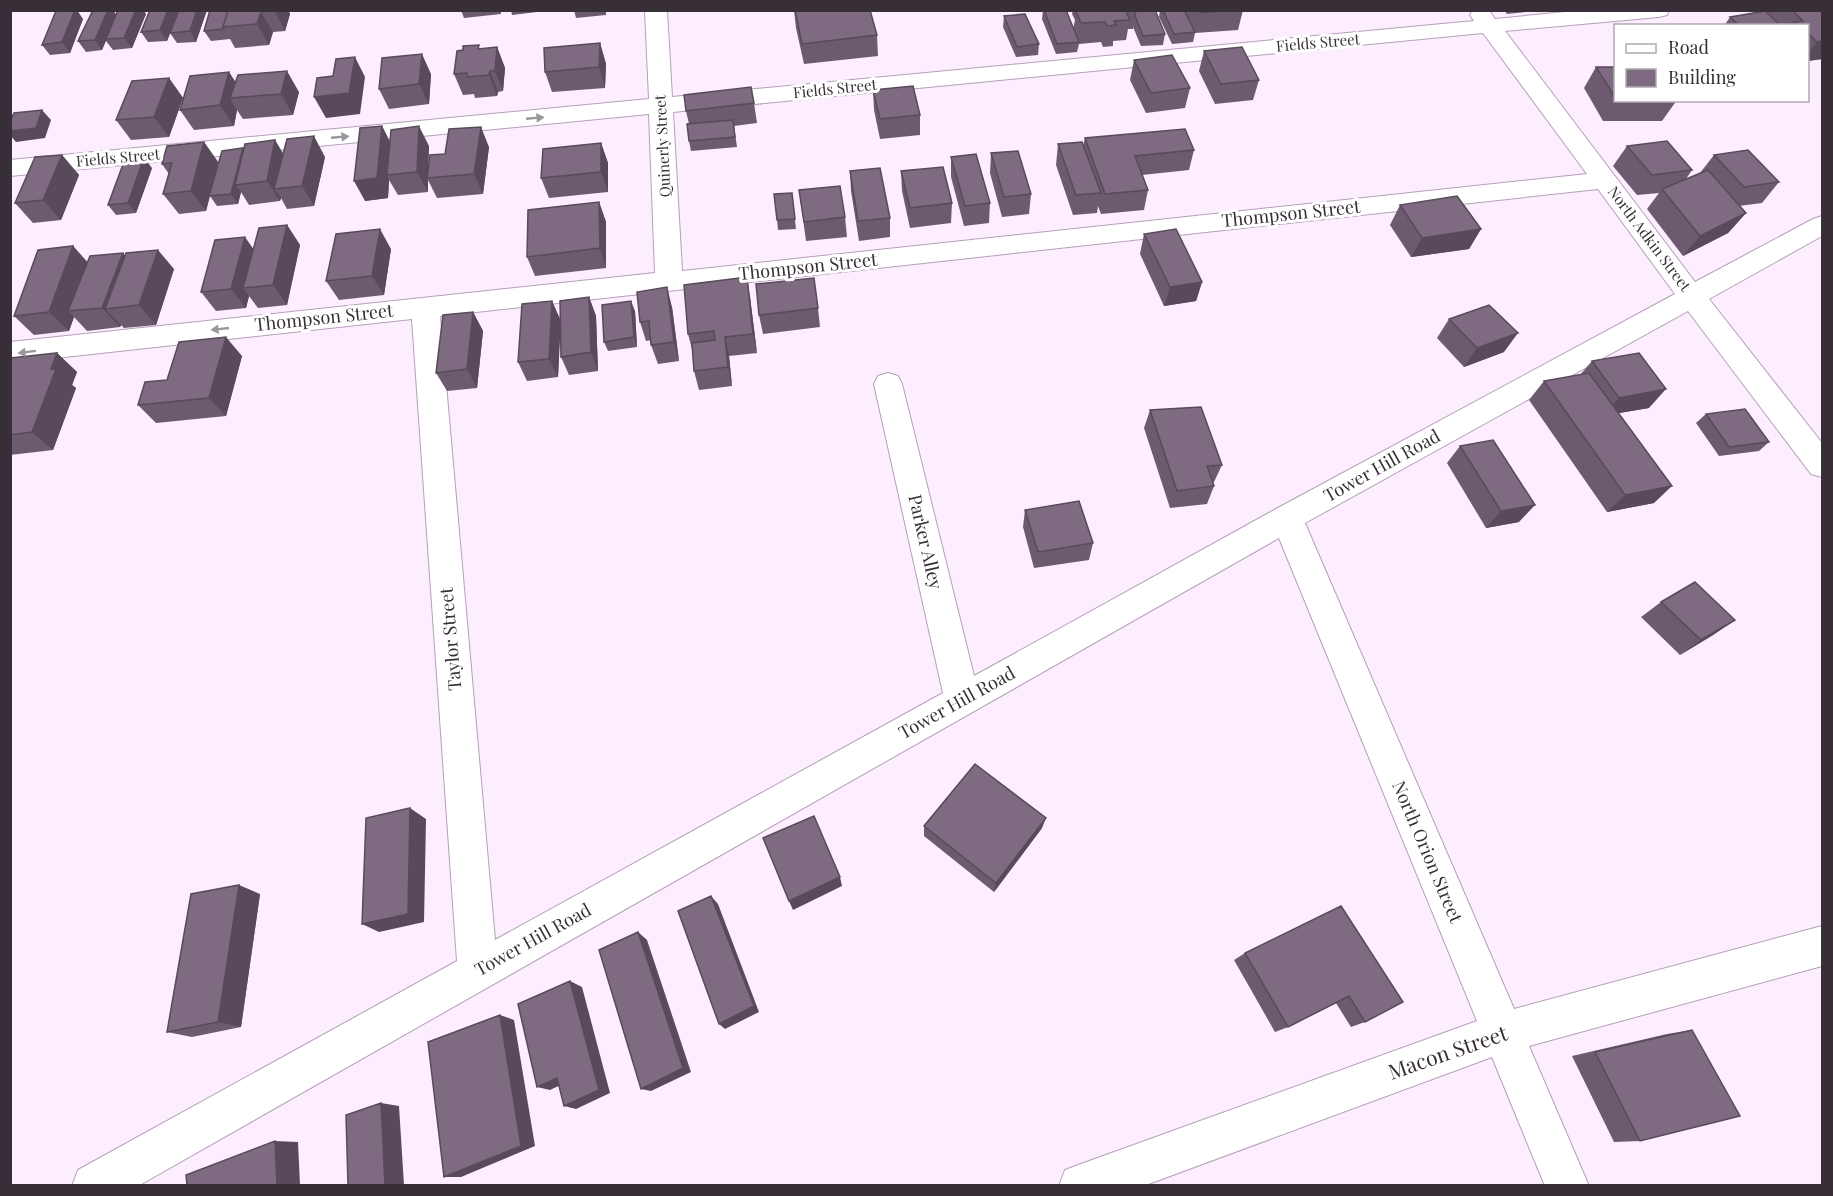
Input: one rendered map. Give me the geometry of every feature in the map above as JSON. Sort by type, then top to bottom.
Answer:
[{"type":"street","name":"Quinerly Street","points":[[656,10],[669,282]]},
{"type":"street","name":"Fields Street","points":[[10,168],[1114,61],[1484,19],[1659,10]]},
{"type":"street","name":"North Adkin Street","points":[[1484,19],[1691,296],[1822,465]]},
{"type":"street","name":"Thompson Street","points":[[10,353],[1605,180]]},
{"type":"street","name":"Tower Hill Road","points":[[94,1185],[1287,518],[1822,225]]},
{"type":"street","name":"Taylor Street","points":[[425,308],[478,971]]},
{"type":"street","name":"Parker Alley","points":[[888,384],[962,700]]},
{"type":"street","name":"North Orion Street","points":[[1287,518],[1567,1185]]},
{"type":"street","name":"Macon Street","points":[[1081,1185],[1502,1033],[1822,946]]},
{"type":"building","points":[[75,10],[62,42],[42,45],[56,11]]},
{"type":"building","points":[[93,10],[108,10],[95,40],[78,41]]},
{"type":"building","points":[[118,10],[136,10],[124,38],[106,39]]},
{"type":"building","points":[[150,10],[168,10],[160,30],[141,32]]},
{"type":"building","points":[[179,10],[197,10],[190,31],[170,33]]},
{"type":"building","points":[[210,10],[228,10],[224,29],[204,31]]},
{"type":"building","points":[[228,10],[273,10],[261,12],[257,24],[223,27]]},
{"type":"building","points":[[795,10],[870,10],[877,35],[802,44]]},
{"type":"building","points":[[1044,10],[1066,10],[1079,42],[1057,44]]},
{"type":"building","points":[[1125,10],[1130,20],[1114,21],[1116,25],[1107,26],[1105,22],[1081,23],[1076,11]]},
{"type":"building","points":[[1136,10],[1155,10],[1165,34],[1143,36],[1135,16]]},
{"type":"building","points":[[1163,10],[1184,10],[1195,32],[1174,34]]},
{"type":"building","points":[[1199,10],[1230,10],[1200,13]]},
{"type":"building","points":[[1792,10],[1822,10],[1822,41],[1817,42],[1809,34],[1809,24],[1794,22],[1803,21]]},
{"type":"building","points":[[1765,11],[1779,24],[1738,24],[1730,17]]},
{"type":"building","points":[[1025,14],[1039,44],[1017,47],[1004,16]]},
{"type":"building","points":[[600,43],[599,67],[545,72],[544,48]]},
{"type":"building","points":[[479,45],[478,49],[497,47],[495,71],[490,71],[489,75],[467,77],[467,73],[454,74],[457,51],[463,50],[463,46]]},
{"type":"building","points":[[1242,47],[1259,80],[1221,84],[1204,51]]},
{"type":"building","points":[[422,54],[419,84],[379,89],[382,58]]},
{"type":"building","points":[[1172,55],[1190,88],[1151,93],[1134,60]]},
{"type":"building","points":[[355,57],[349,93],[314,97],[317,78],[333,76],[336,59]]},
{"type":"building","points":[[1596,67],[1614,67],[1614,96]]},
{"type":"building","points":[[287,71],[281,94],[230,98],[238,75]]},
{"type":"building","points":[[229,72],[220,105],[180,110],[190,76]]},
{"type":"building","points":[[169,78],[154,117],[116,120],[132,81]]},
{"type":"building","points":[[913,86],[920,115],[880,119],[873,90]]},
{"type":"building","points":[[751,87],[754,103],[686,111],[684,95]]},
{"type":"building","points":[[42,110],[36,128],[10,131],[10,122],[14,113]]},
{"type":"building","points":[[733,120],[735,137],[689,141],[687,124]]},
{"type":"building","points":[[382,126],[377,178],[354,181],[360,128]]},
{"type":"building","points":[[419,126],[417,172],[387,175],[391,130]]},
{"type":"building","points":[[481,127],[474,174],[427,178],[430,155],[445,154],[449,129]]},
{"type":"building","points":[[1185,129],[1194,150],[1135,156],[1148,190],[1105,194],[1085,138]]},
{"type":"building","points":[[314,136],[302,186],[274,189],[287,139]]},
{"type":"building","points":[[275,140],[267,181],[235,185],[245,144]]},
{"type":"building","points":[[1667,141],[1692,170],[1652,175],[1627,146]]},
{"type":"building","points":[[204,142],[191,191],[163,194],[172,163],[162,164],[167,146]]},
{"type":"building","points":[[1082,142],[1101,193],[1076,195],[1058,144]]},
{"type":"building","points":[[601,143],[601,172],[541,178],[543,149]]},
{"type":"building","points":[[243,148],[231,194],[209,196],[222,151]]},
{"type":"building","points":[[1748,150],[1779,182],[1744,187],[1714,155]]},
{"type":"building","points":[[1018,151],[1031,194],[1004,197],[991,153]]},
{"type":"building","points":[[976,154],[990,203],[965,206],[951,157]]},
{"type":"building","points":[[62,155],[43,200],[15,203],[35,157]]},
{"type":"building","points":[[144,158],[128,203],[108,205],[125,159]]},
{"type":"building","points":[[943,167],[952,203],[910,208],[901,171]]},
{"type":"building","points":[[880,168],[890,218],[858,221],[850,171]]},
{"type":"building","points":[[1708,170],[1746,213],[1700,236],[1662,189]]},
{"type":"building","points":[[840,186],[845,217],[804,222],[799,190]]},
{"type":"building","points":[[792,193],[795,219],[777,220],[774,194]]},
{"type":"building","points":[[1457,196],[1481,229],[1422,238],[1400,205]]},
{"type":"building","points":[[599,202],[600,248],[527,257],[528,210]]},
{"type":"building","points":[[287,225],[273,285],[243,288],[259,228]]},
{"type":"building","points":[[380,229],[372,276],[326,281],[336,234]]},
{"type":"building","points":[[1176,229],[1202,282],[1170,287],[1144,234]]},
{"type":"building","points":[[245,237],[231,289],[201,292],[215,240]]},
{"type":"building","points":[[73,246],[49,312],[14,316],[38,250]]},
{"type":"building","points":[[158,250],[139,305],[105,309],[126,253]]},
{"type":"building","points":[[123,253],[102,308],[68,311],[90,256]]},
{"type":"building","points":[[747,277],[753,334],[725,337],[728,367],[694,371],[692,343],[715,340],[714,331],[688,334],[684,285]]},
{"type":"building","points":[[814,278],[818,308],[759,315],[756,284]]},
{"type":"building","points":[[667,287],[674,342],[651,345],[649,321],[640,322],[637,292]]},
{"type":"building","points":[[589,297],[591,352],[561,357],[560,301]]},
{"type":"building","points":[[552,301],[549,359],[518,362],[522,304]]},
{"type":"building","points":[[631,301],[634,337],[604,342],[602,305]]},
{"type":"building","points":[[1489,305],[1518,333],[1477,348],[1449,319]]},
{"type":"building","points":[[473,312],[467,369],[436,373],[443,315]]},
{"type":"building","points":[[226,337],[209,398],[138,405],[145,382],[167,380],[179,342]]},
{"type":"building","points":[[57,353],[51,369],[56,369],[32,432],[10,435],[11,358]]},
{"type":"building","points":[[1639,353],[1666,389],[1619,398],[1592,361]]},
{"type":"building","points":[[1589,373],[1672,486],[1625,495],[1544,381]]},
{"type":"building","points":[[1201,407],[1222,465],[1207,466],[1214,486],[1177,491],[1150,410]]},
{"type":"building","points":[[1745,409],[1769,442],[1729,447],[1706,414]]},
{"type":"building","points":[[1493,440],[1535,505],[1501,511],[1460,446]]},
{"type":"building","points":[[1079,501],[1093,543],[1038,552],[1025,510]]},
{"type":"building","points":[[1695,582],[1735,620],[1701,640],[1661,602]]},
{"type":"building","points":[[975,764],[1046,818],[996,883],[924,826]]},
{"type":"building","points":[[410,808],[408,914],[362,924],[366,818]]},
{"type":"building","points":[[814,816],[840,877],[789,901],[763,838]]},
{"type":"building","points":[[239,885],[218,1022],[167,1032],[191,894]]},
{"type":"building","points":[[711,896],[754,1006],[719,1024],[678,911]]},
{"type":"building","points":[[1341,906],[1403,1002],[1365,1022],[1349,996],[1288,1027],[1245,953]]},
{"type":"building","points":[[638,932],[683,1068],[641,1089],[599,950]]},
{"type":"building","points":[[570,981],[599,1090],[564,1106],[557,1078],[537,1087],[518,1004]]},
{"type":"building","points":[[500,1015],[521,1146],[444,1177],[428,1042]]},
{"type":"building","points":[[1692,1030],[1740,1116],[1640,1141],[1595,1052]]},
{"type":"building","points":[[381,1103],[385,1185],[348,1185],[346,1115]]},
{"type":"building","points":[[275,1141],[277,1185],[187,1185],[186,1175]]}]
